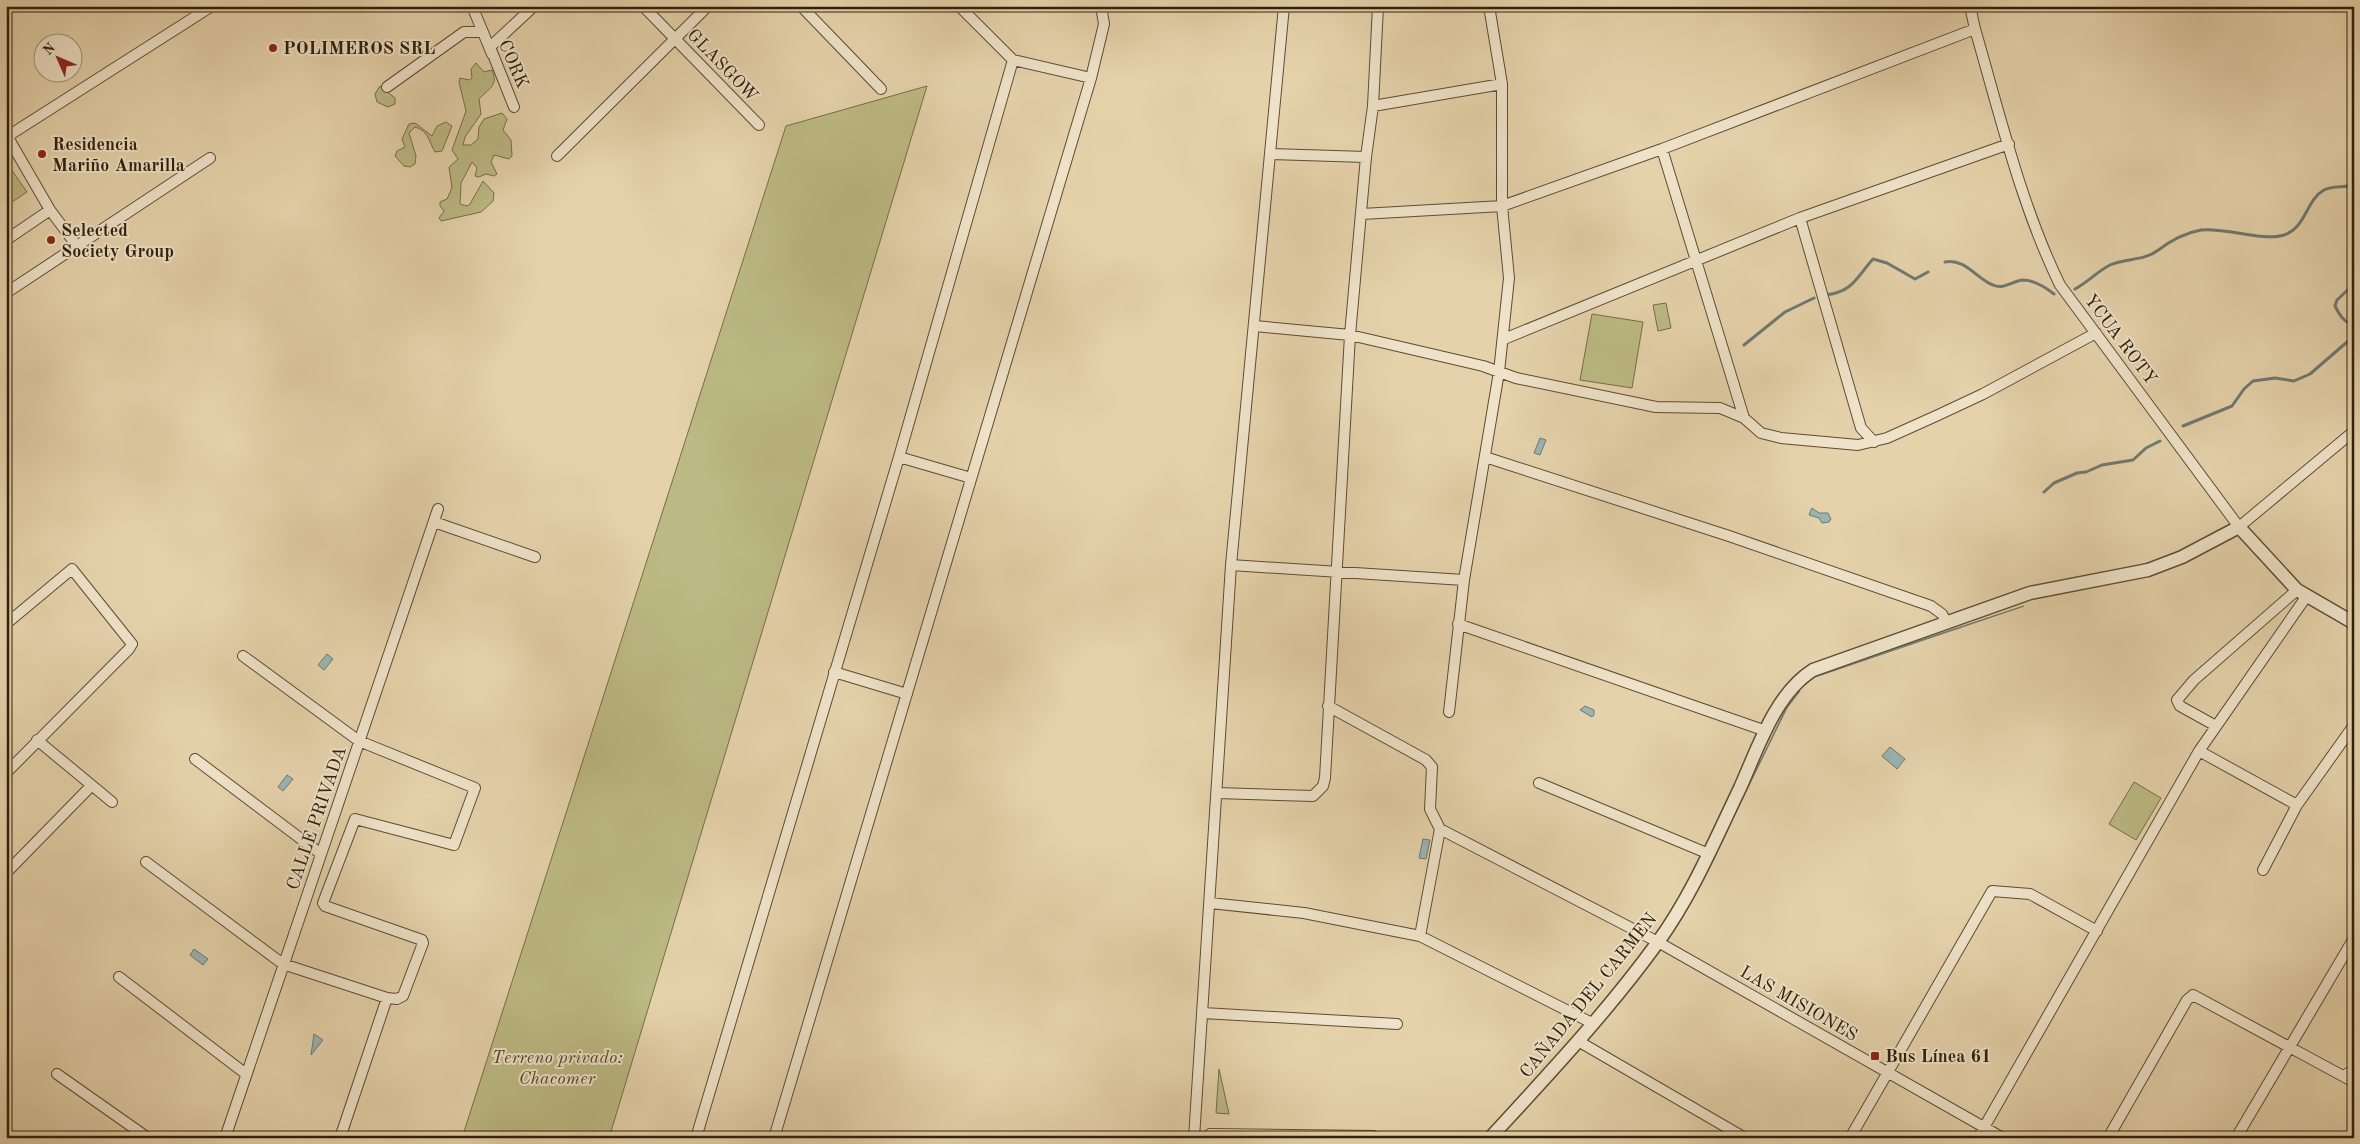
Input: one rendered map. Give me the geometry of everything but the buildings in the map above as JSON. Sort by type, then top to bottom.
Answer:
[{"type":"street","points":[[77,246],[50,210],[7,135],[212,6]]},
{"type":"street","name":"CORK","points":[[472,6],[514,107],[490,47],[534,6]]},
{"type":"street","name":"GLASGOW","points":[[642,6],[759,125]]},
{"type":"street","points":[[557,156],[708,6]]},
{"type":"street","points":[[801,6],[881,89]]},
{"type":"street","points":[[959,6],[1014,60],[1091,78]]},
{"type":"street","points":[[774,1138],[1091,78],[1104,24],[1101,6]]},
{"type":"street","points":[[1194,1138],[1232,565],[1284,6]]},
{"type":"street","points":[[1217,793],[1313,796],[1322,786],[1325,778],[1350,334],[1366,158],[1373,106],[1378,6]]},
{"type":"street","points":[[1449,712],[1464,580],[1504,339],[1509,278],[1502,206],[1502,84],[1489,6]]},
{"type":"street","name":"YCUA ROTY","points":[[1970,6],[1974,29],[2045,256],[2065,293],[2238,527],[2301,594],[2354,623]]},
{"type":"street","points":[[1362,214],[1502,206],[1662,149],[1974,29]]},
{"type":"street","points":[[387,87],[464,32],[482,32]]},
{"type":"street","points":[[696,1138],[899,457],[1014,60]]},
{"type":"street","points":[[1373,106],[1502,84]]},
{"type":"street","points":[[1504,339],[1800,218],[2009,144]]},
{"type":"street","points":[[1662,149],[1744,418]]},
{"type":"street","points":[[1271,154],[1366,158]]},
{"type":"street","points":[[6,293],[210,158]]},
{"type":"street","points":[[6,240],[50,210]]},
{"type":"street","points":[[1800,218],[1857,416],[1861,428],[1874,442]]},
{"type":"street","points":[[1255,326],[1350,334],[1483,366],[1516,378],[1656,407],[1720,408],[1744,418],[1761,432],[1781,438],[1858,445],[1874,442],[1984,394],[2096,333]]},
{"type":"street","points":[[2238,527],[2354,431]]},
{"type":"street","points":[[899,457],[972,478]]},
{"type":"street","points":[[1485,457],[1729,536],[1931,606],[1942,614],[1946,622]]},
{"type":"street","name":"CALLE PRIVADA","points":[[225,1138],[438,509]]},
{"type":"street","points":[[434,522],[535,557]]},
{"type":"street","name":"CAÑADA DEL CARMEN","points":[[1493,1137],[1578,1041],[1658,942],[1679,909],[1709,854],[1766,731],[1794,686],[1813,670],[2030,593],[2148,570],[2197,550],[2238,527]]},
{"type":"street","points":[[1232,565],[1464,580]]},
{"type":"street","points":[[6,624],[72,570],[132,644],[130,649],[6,773]]},
{"type":"street","points":[[2216,726],[2180,706],[2177,700],[2179,696],[2301,594]]},
{"type":"street","points":[[1978,1138],[2199,752],[2301,594]]},
{"type":"street","points":[[1458,624],[1766,731]]},
{"type":"street","points":[[146,862],[283,964],[387,998],[397,999],[403,996],[423,941],[420,938],[323,904],[354,821],[357,818],[452,845],[456,843],[475,789],[359,741],[243,656]]},
{"type":"street","points":[[834,672],[907,694]]},
{"type":"street","points":[[1328,706],[1426,760],[1432,768],[1430,809],[1440,829],[1420,936]]},
{"type":"street","points":[[2263,870],[2297,805],[2354,725]]},
{"type":"street","points":[[37,740],[112,802]]},
{"type":"street","points":[[2199,752],[2297,805]]},
{"type":"street","points":[[195,759],[321,854]]},
{"type":"street","points":[[1539,783],[1709,854]]},
{"type":"street","points":[[6,872],[91,786]]},
{"type":"street","name":"LAS MISIONES","points":[[1440,829],[1658,942],[2003,1138]]},
{"type":"street","points":[[1850,1138],[1992,890],[2030,894],[2097,931]]},
{"type":"street","points":[[1210,903],[1304,913],[1420,936],[1592,1023]]},
{"type":"street","points":[[2236,1138],[2354,938]]},
{"type":"street","points":[[119,977],[246,1074]]},
{"type":"street","points":[[2108,1138],[2187,1000],[2193,995],[2354,1082]]},
{"type":"street","points":[[340,1138],[387,998]]},
{"type":"street","points":[[1203,1013],[1396,1024]]},
{"type":"street","points":[[1578,1041],[1745,1138]]},
{"type":"street","points":[[2343,1076],[2354,1070]]},
{"type":"street","points":[[57,1074],[148,1138]]},
{"type":"street","points":[[1195,1126],[1212,1136],[1373,1136]]},
{"type":"green space","points":[[476,63],[484,72],[492,70],[494,80],[491,87],[479,99],[481,114],[465,137],[463,145],[471,145],[478,139],[479,127],[484,119],[502,113],[507,119],[503,130],[511,140],[512,156],[509,159],[494,155],[491,162],[497,174],[494,176],[486,174],[479,177],[475,176],[477,168],[472,162],[461,183],[460,204],[467,206],[470,204],[483,181],[494,193],[493,201],[481,212],[441,221],[439,218],[444,211],[440,206],[440,202],[447,199],[452,188],[449,167],[458,159],[452,150],[466,111],[459,82],[460,78],[469,80],[472,78],[471,69]]},
{"type":"green space","points":[[380,86],[395,98],[395,104],[388,107],[377,102],[375,94]]},
{"type":"green space","name":"Terreno privado: Chacomer","points":[[927,86],[609,1138],[462,1138],[786,126]]},
{"type":"green space","points":[[446,122],[452,126],[442,151],[435,152],[426,134],[415,127],[409,133],[416,156],[415,164],[410,167],[404,166],[395,156],[397,151],[405,147],[402,139],[409,124],[415,123],[432,136],[437,126]]},
{"type":"green space","points":[[6,162],[27,192],[6,206]]},
{"type":"green space","points":[[1666,303],[1671,328],[1658,331],[1653,305]]},
{"type":"green space","points":[[1592,314],[1643,322],[1632,388],[1580,380]]},
{"type":"green space","points":[[2134,782],[2161,798],[2136,840],[2109,824]]},
{"type":"green space","points":[[1219,1069],[1229,1114],[1216,1113]]},
{"type":"water","points":[[1540,438],[1546,440],[1540,455],[1534,453]]},
{"type":"water","points":[[1812,508],[1819,513],[1828,513],[1831,519],[1829,522],[1822,523],[1819,518],[1809,515]]},
{"type":"water","points":[[2024,606],[1815,677],[1806,684],[1814,676],[1827,671]]},
{"type":"water","points":[[327,654],[333,659],[324,670],[318,665]]},
{"type":"water","points":[[1800,691],[1787,708],[1733,818],[1786,708]]},
{"type":"water","points":[[1585,706],[1594,710],[1592,717],[1580,710]]},
{"type":"water","points":[[1890,747],[1905,759],[1897,769],[1882,756]]},
{"type":"water","points":[[287,775],[293,779],[283,791],[278,787]]},
{"type":"water","points":[[1423,839],[1430,840],[1426,859],[1419,858]]},
{"type":"water","points":[[194,949],[208,959],[203,965],[190,955]]},
{"type":"water","points":[[314,1034],[323,1040],[311,1055]]},
{"type":"waterway","points":[[2075,289],[2110,265],[2152,254],[2178,238],[2195,231],[2221,230],[2266,237],[2284,235],[2297,226],[2313,200],[2324,190],[2354,185]]},
{"type":"waterway","points":[[1825,295],[1842,291],[1848,287],[1873,259],[1887,263],[1915,279],[1928,272]]},
{"type":"waterway","points":[[1945,262],[1959,263],[1993,285],[2004,286],[2027,280],[2039,284],[2054,294]]},
{"type":"waterway","points":[[2354,284],[2337,300],[2335,306],[2344,320],[2354,325]]},
{"type":"waterway","points":[[1744,345],[1785,312],[1814,298]]},
{"type":"waterway","points":[[2183,426],[2232,406],[2244,389],[2253,381],[2275,378],[2294,381],[2310,374],[2354,336]]},
{"type":"waterway","points":[[2044,492],[2054,483],[2077,473],[2086,472],[2102,465],[2133,460],[2146,448],[2160,441]]},
{"type":"place","name":"POLIMEROS SRL","points":[[273,48]]},
{"type":"place","name":"Residencia Mariño Amarilla","points":[[42,154]]},
{"type":"place","name":"Selected Society Group","points":[[51,240]]},
{"type":"place","name":"Bus Línea 61","points":[[1875,1056]]}]
